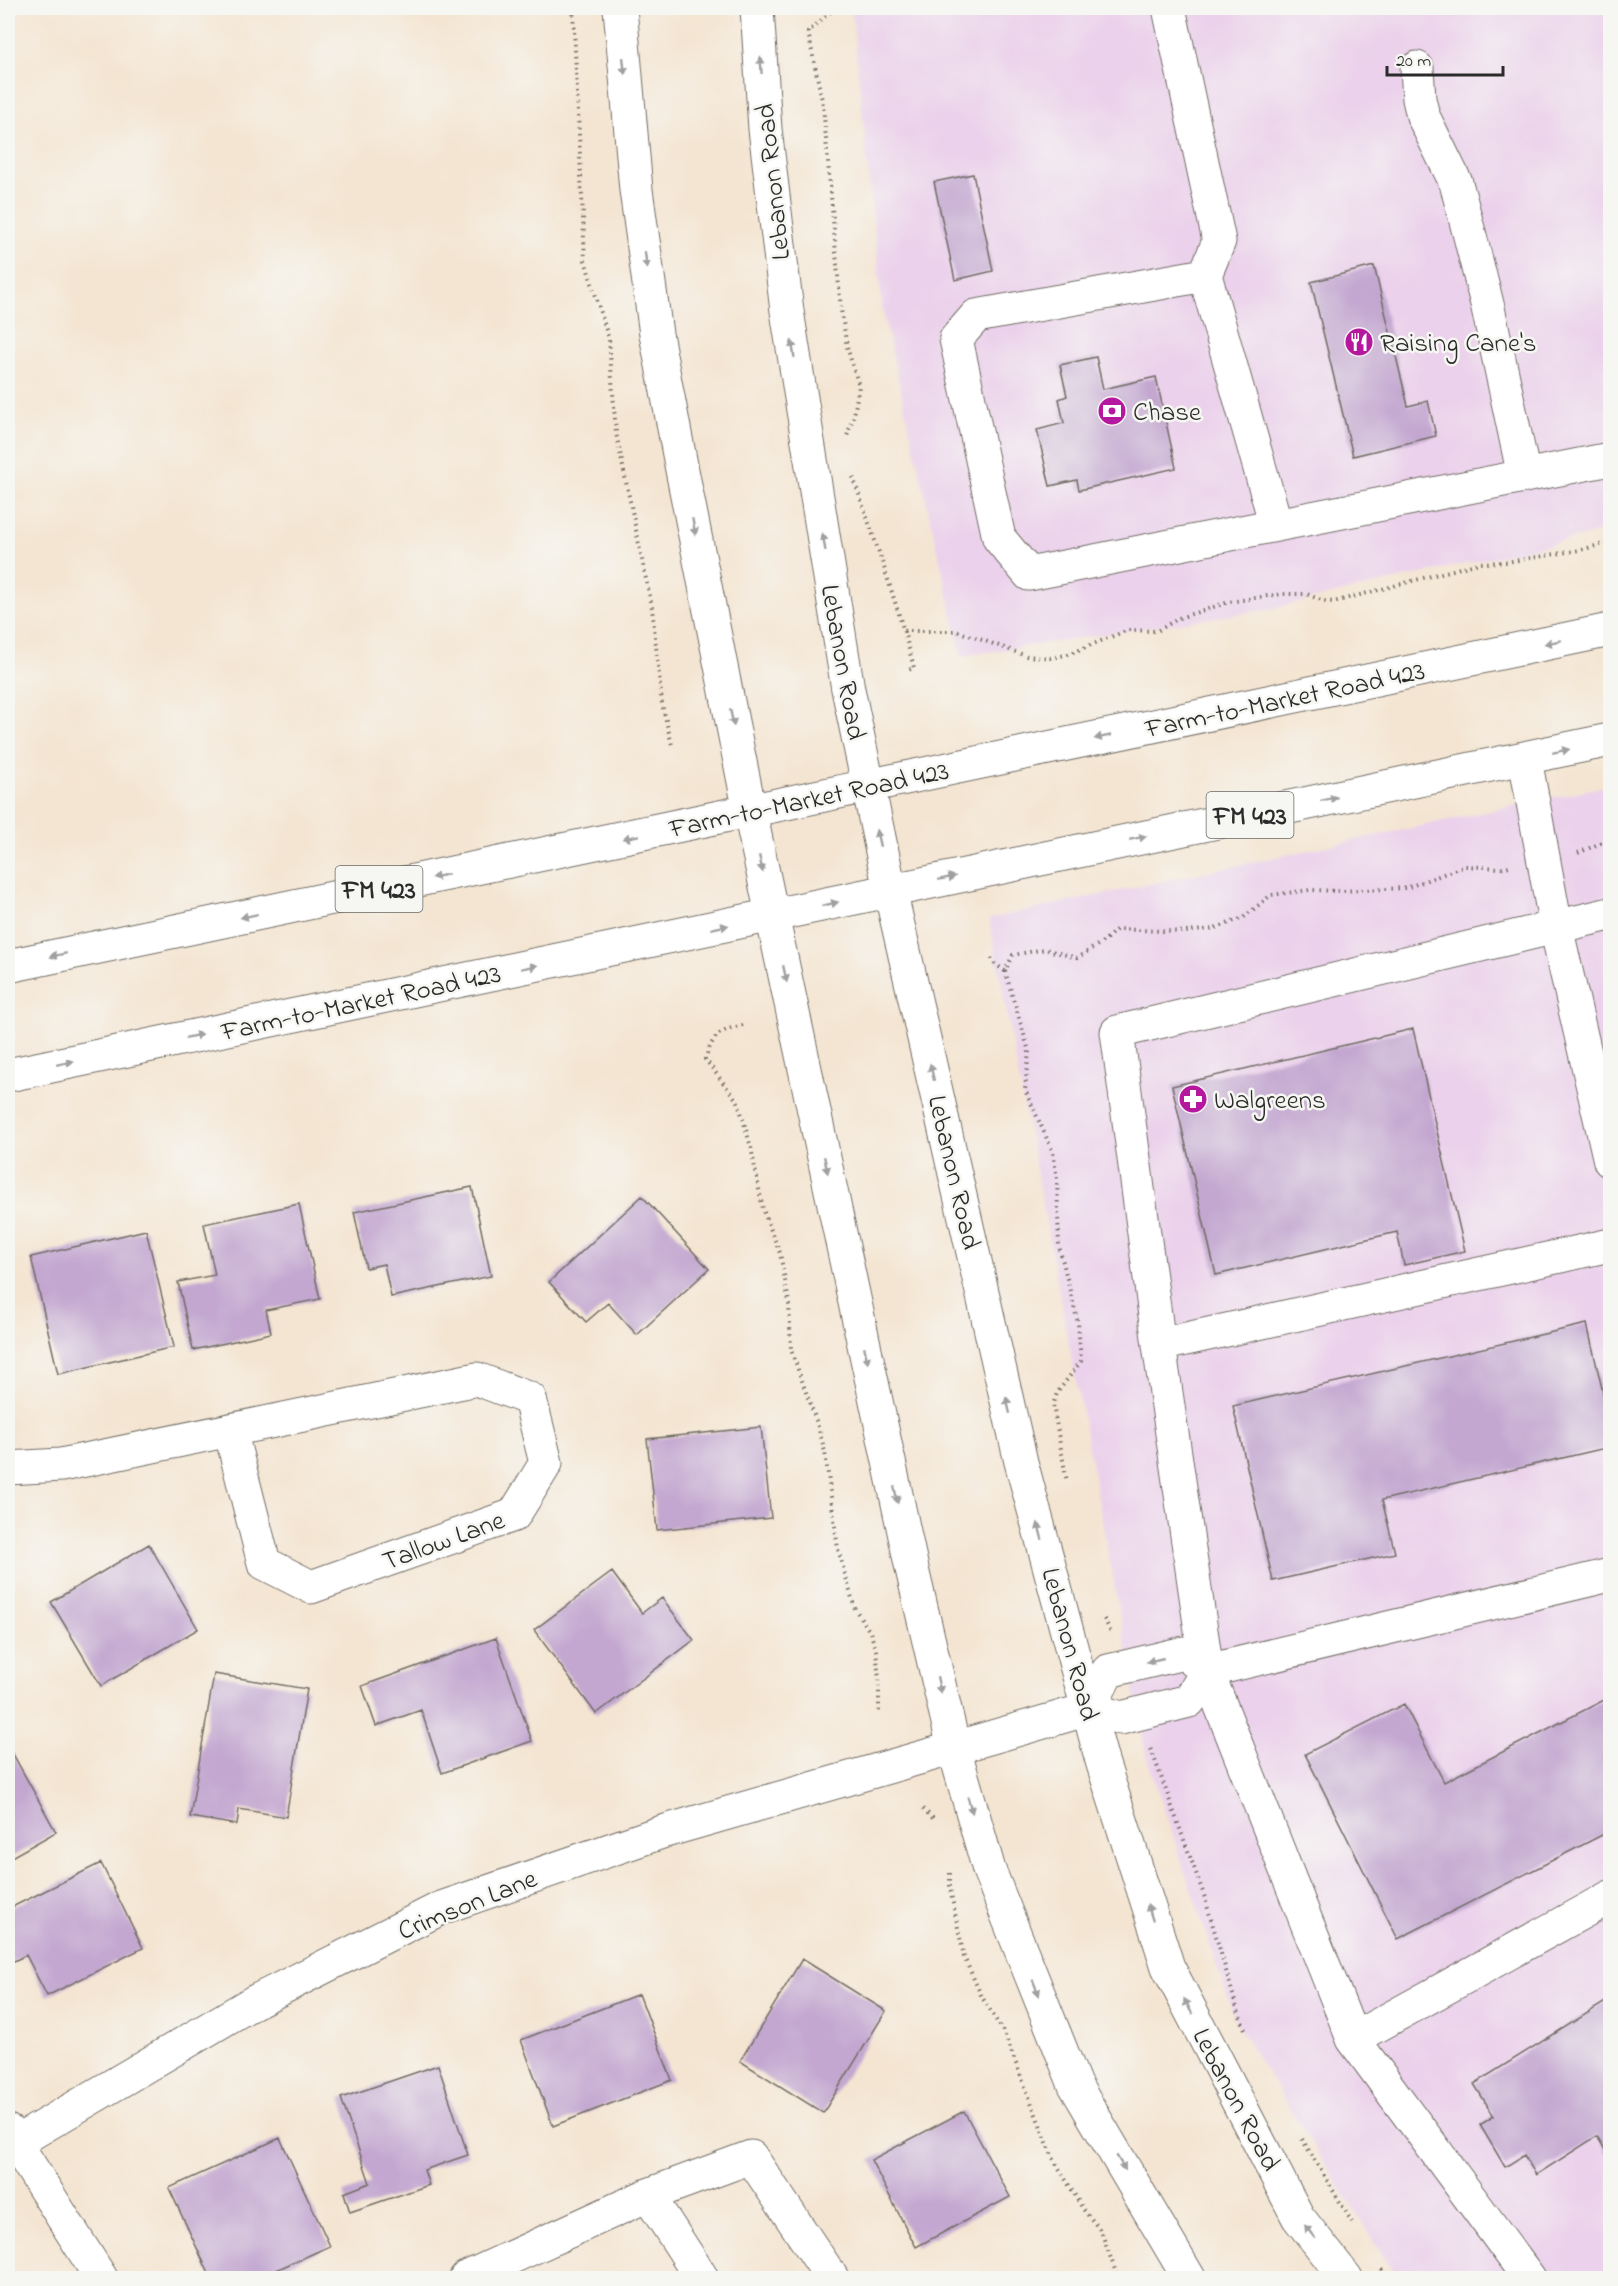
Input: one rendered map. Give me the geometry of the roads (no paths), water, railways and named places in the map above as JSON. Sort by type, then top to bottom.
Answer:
[{"type":"main road","points":[[620,8],[636,190],[656,334],[750,812],[909,1558],[954,1748],[989,1870],[1075,2085],[1189,2278]]},
{"type":"main road","name":"Lebanon Road","points":[[757,8],[765,129],[787,311],[848,689],[866,785],[1021,1462],[1102,1761],[1168,1967],[1298,2217],[1347,2278]]},
{"type":"main road","points":[[1169,8],[1219,241],[1205,275],[1276,525]]},
{"type":"main road","points":[[1417,68],[1419,99],[1423,116],[1456,183],[1471,240],[1524,476]]},
{"type":"main road","points":[[1205,275],[976,316],[956,339],[999,538],[1029,574],[1611,459]]},
{"type":"main road","name":"Farm-to-Market Road 423","points":[[8,966],[1611,630]]},
{"type":"main road","name":"FM 423","points":[[890,890],[1611,740]]},
{"type":"main road","points":[[1525,759],[1556,927],[1611,1161]]},
{"type":"main road","name":"Farm-to-Market Road 423","points":[[8,1075],[773,917],[890,890]]},
{"type":"main road","points":[[1530,2278],[1353,2039],[1207,1671],[1159,1345],[1117,1032],[1611,914]]},
{"type":"main road","points":[[1159,1345],[1611,1245]]},
{"type":"main road","name":"Tallow Lane","points":[[8,1468],[61,1465],[230,1430],[477,1379],[530,1399],[546,1463],[514,1515],[311,1587],[264,1563],[230,1430]]},
{"type":"main road","points":[[1207,1671],[1184,1653],[1108,1671],[1089,1709],[1120,1718],[1189,1701],[1207,1671],[1611,1575]]},
{"type":"main road","name":"Crimson Lane","points":[[11,2137],[255,2002],[441,1908],[662,1832],[1089,1709]]},
{"type":"main road","points":[[1353,2039],[1611,1897]]},
{"type":"main road","points":[[11,2137],[101,2278]]},
{"type":"main road","points":[[466,2278],[648,2195],[751,2157],[832,2278]]},
{"type":"main road","points":[[648,2195],[702,2278]]},
{"type":"place","name":"Raising Cane's","points":[[1359,342]]},
{"type":"place","name":"Chase","points":[[1112,411]]},
{"type":"place","name":"Walgreens","points":[[1193,1099]]}]
